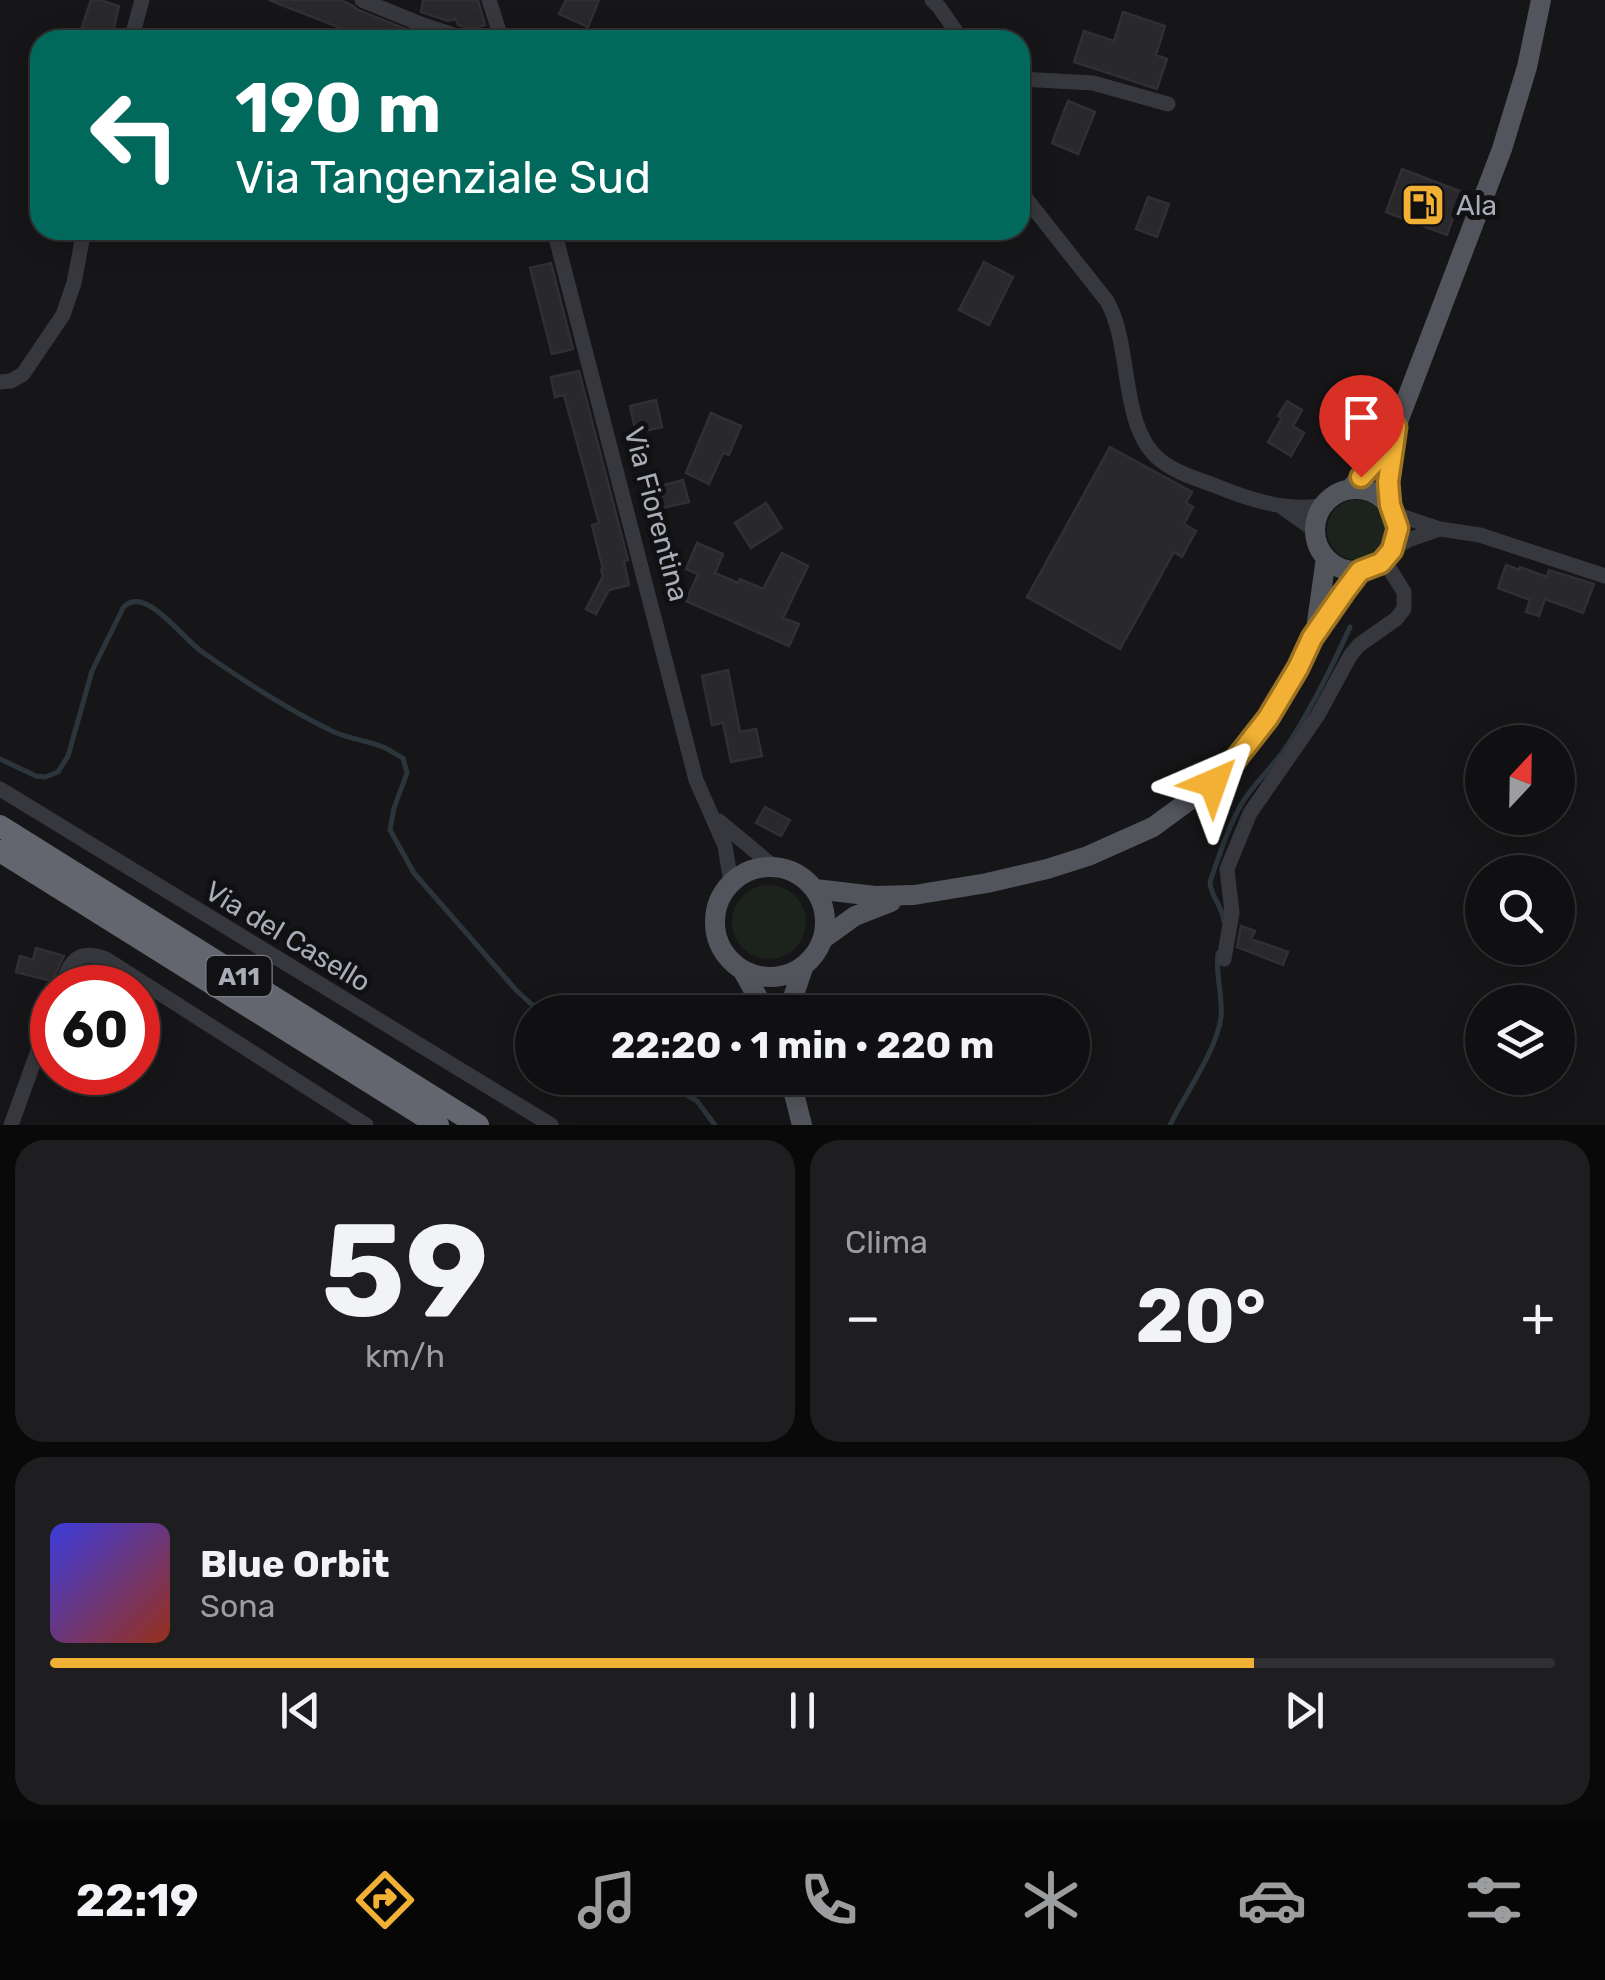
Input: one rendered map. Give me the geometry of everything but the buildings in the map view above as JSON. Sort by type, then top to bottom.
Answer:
[{"type":"highway","name":"A11","points":[[0,826],[478,1125]]},
{"type":"highway","name":"A11","points":[[0,851],[438,1125]]},
{"type":"main road","points":[[1396,427],[1389,474],[1398,532],[1388,555],[1373,568],[1342,568],[1326,558],[1318,545],[1314,530],[1317,515],[1336,493],[1350,488],[1373,464],[1396,427],[1502,149],[1541,0]]},
{"type":"main road","points":[[1350,488],[1372,492],[1392,510]]},
{"type":"main road","points":[[1312,638],[1321,604],[1326,558]]},
{"type":"main road","points":[[814,889],[876,896],[914,895],[987,883],[1047,869],[1126,841],[1166,819],[1213,783],[1252,740],[1284,693],[1312,638],[1360,571]]},
{"type":"main road","points":[[774,866],[792,871],[814,889],[825,918],[823,938],[814,956],[788,974],[770,978],[735,966],[723,952],[714,925],[720,897],[731,882],[751,870],[774,866]]},
{"type":"main road","points":[[823,938],[864,911],[914,895]]},
{"type":"main road","points":[[794,995],[804,966]]},
{"type":"main road","points":[[743,971],[756,995]]},
{"type":"main road","points":[[794,1095],[802,1125]]},
{"type":"street","points":[[134,30],[142,0]]},
{"type":"street","points":[[362,0],[438,30]]},
{"type":"street","points":[[489,0],[499,30]]},
{"type":"street","points":[[932,0],[956,30]]},
{"type":"street","points":[[1030,80],[1093,83],[1168,104]]},
{"type":"street","points":[[1030,203],[1116,316],[1133,410],[1152,453],[1179,472],[1231,492],[1280,506],[1322,506]]},
{"type":"street","points":[[0,382],[12,381],[22,374],[63,314],[82,240]]},
{"type":"street","name":"Via Fiorentina","points":[[557,240],[696,780],[728,854],[731,882]]},
{"type":"street","points":[[1280,506],[1314,530]]},
{"type":"street","points":[[1392,510],[1440,529],[1480,535],[1605,576]]},
{"type":"street","points":[[1224,959],[1232,913],[1226,869],[1250,813],[1318,715],[1350,656],[1404,609],[1404,592],[1388,555],[1408,540],[1440,529]]},
{"type":"street","name":"Via del Casello","points":[[0,789],[551,1125]]},
{"type":"street","name":"Via Fiorentina","points":[[709,811],[774,866]]},
{"type":"street","points":[[71,965],[88,954],[115,965]]},
{"type":"street","points":[[160,993],[366,1125]]},
{"type":"street","points":[[11,1125],[30,1073]]},
{"type":"shaded area","points":[[1357,500],[1378,509],[1387,530],[1378,551],[1357,560],[1336,551],[1327,530],[1336,509]]},
{"type":"shaded area","points":[[769,885],[795,896],[806,922],[795,948],[769,959],[743,948],[732,922],[743,896]]},
{"type":"waterway","points":[[0,759],[36,776],[58,772],[68,756],[92,671],[123,608],[132,602],[142,602],[201,651],[282,704],[332,731],[386,748],[403,758],[407,773],[390,830],[414,873],[521,995]]},
{"type":"waterway","points":[[1224,922],[1210,882],[1228,832],[1247,796],[1280,756],[1303,719],[1350,627]]},
{"type":"waterway","points":[[1170,1125],[1218,1030],[1218,953]]},
{"type":"waterway","points":[[687,1095],[697,1101],[715,1125]]},
{"type":"place","name":"Ala","points":[[1423,205]]},
{"type":"route","points":[[1213,783],[1268,718],[1312,638],[1360,571],[1381,563],[1392,550],[1398,528],[1388,482],[1396,427],[1361,477]]}]
